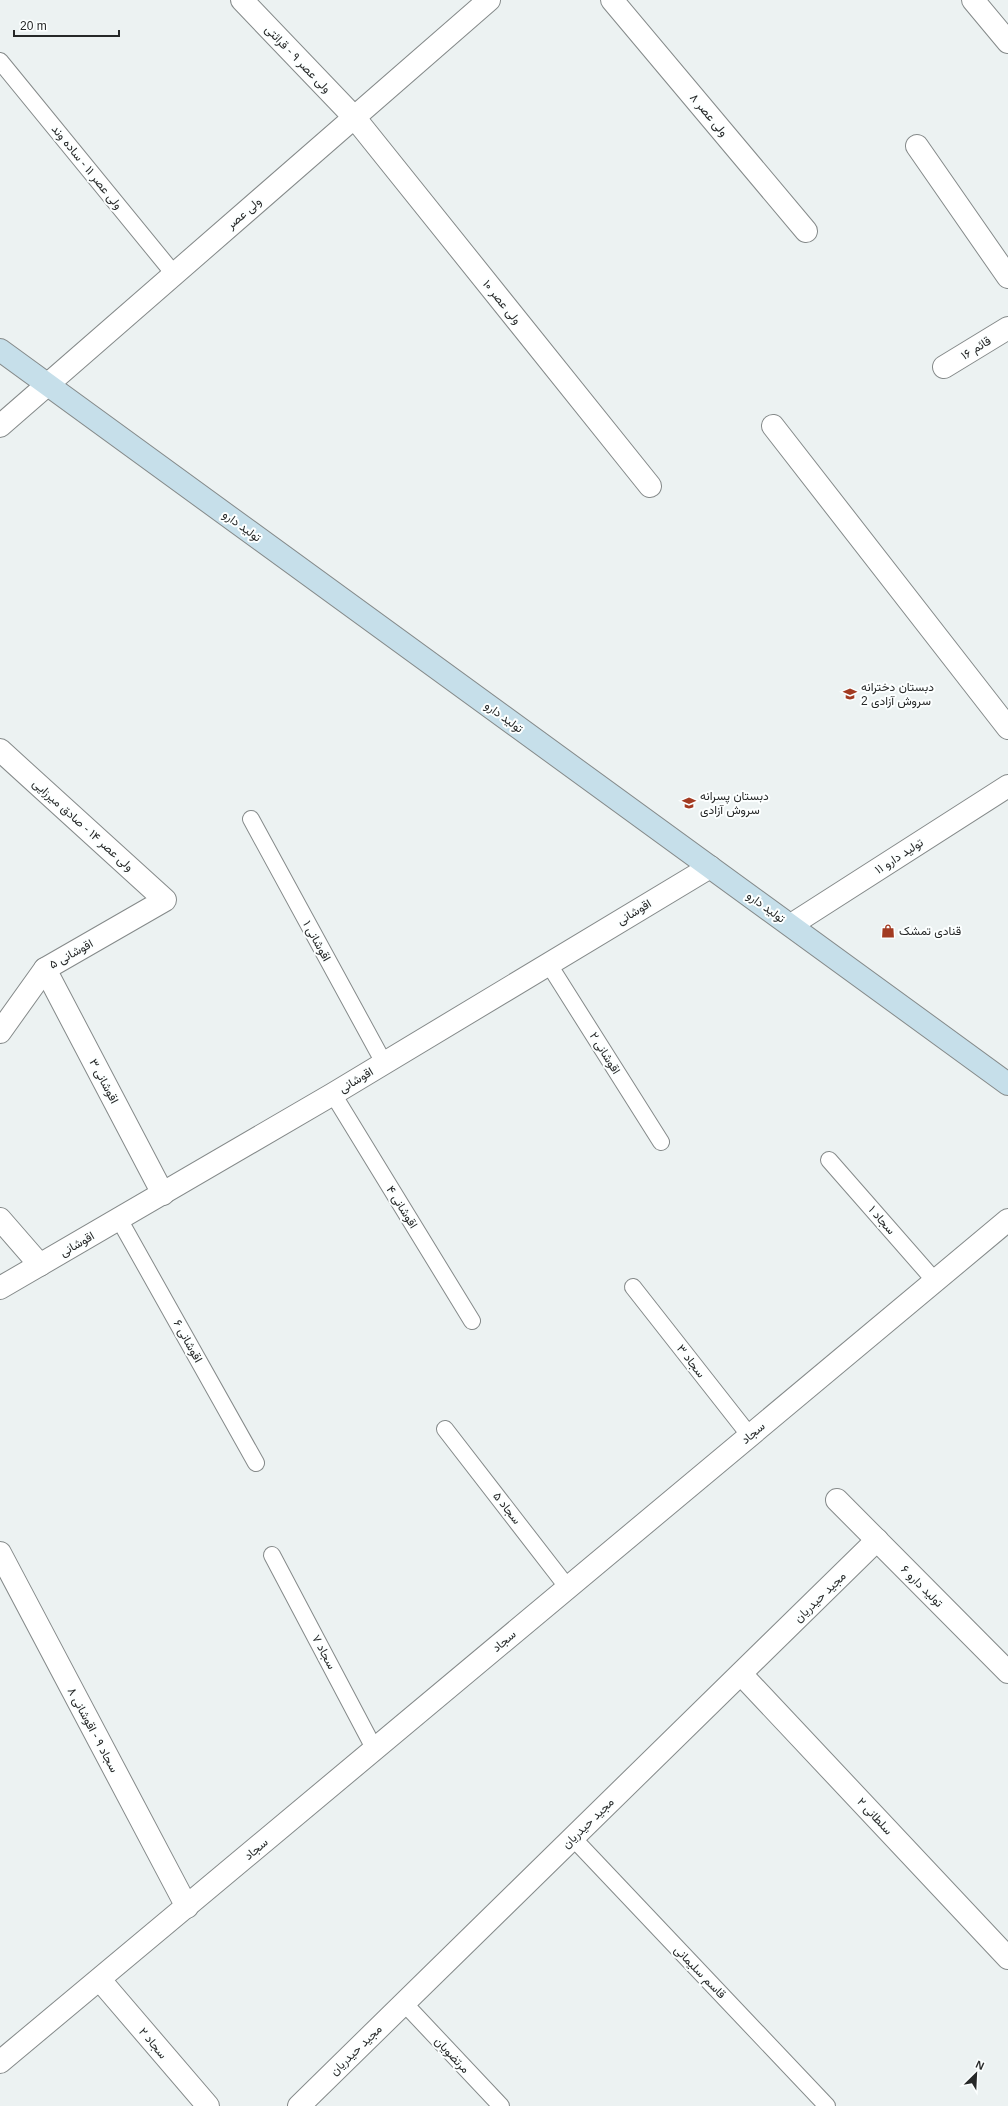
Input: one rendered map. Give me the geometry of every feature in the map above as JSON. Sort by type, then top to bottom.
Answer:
[{"type":"street","name":"ولی عصر ۹ - قرائتی","points":[[242,0],[354,117]]},
{"type":"street","name":"ولی عصر","points":[[0,426],[488,0]]},
{"type":"street","name":"ولی عصر ۸","points":[[612,0],[806,231]]},
{"type":"street","points":[[973,0],[1008,42]]},
{"type":"street","name":"ولی عصر ۱۰","points":[[354,117],[650,486]]},
{"type":"street","points":[[917,146],[1008,277]]},
{"type":"street","name":"قائم ۱۶","points":[[944,367],[1008,328]]},
{"type":"street","name":"تولید دارو","points":[[0,350],[1008,1084]]},
{"type":"street","points":[[773,426],[1008,728]]},
{"type":"street","name":"ولی عصر ۱۴ - صادق میرزایی","points":[[0,750],[165,900]]},
{"type":"street","name":"تولید دارو ۱۱","points":[[791,925],[1008,786]]},
{"type":"street","name":"اقوشانی","points":[[0,1288],[332,1094],[710,867]]},
{"type":"street","name":"اقوشانی ۵","points":[[0,1032],[45,969],[165,900]]},
{"type":"street","name":"اقوشانی ۳","points":[[45,969],[163,1194]]},
{"type":"street","points":[[0,1219],[40,1265]]},
{"type":"street","name":"سجاد","points":[[3,2054],[100,1980],[1008,1220]]},
{"type":"street","name":"تولید دارو ۶","points":[[837,1500],[1008,1672]]},
{"type":"street","name":"مجید حیدریان","points":[[299,2106],[877,1540]]},
{"type":"street","name":"سجاد ۹ - اقوشانی ۸","points":[[0,1553],[187,1907]]},
{"type":"street","name":"۲ سلطانی","points":[[741,1674],[1008,1958]]},
{"type":"street","name":"سجاد ۲","points":[[100,1980],[208,2106]]},
{"type":"lane","name":"ولی عصر ۱۱ - ساده وند","points":[[0,61],[174,274]]},
{"type":"lane","name":"اقوشانی ۱","points":[[251,819],[384,1063]]},
{"type":"lane","name":"اقوشانی ۲","points":[[548,963],[661,1142]]},
{"type":"lane","name":"اقوشانی ۴","points":[[332,1094],[472,1321]]},
{"type":"lane","name":"سجاد ۱","points":[[829,1160],[935,1281]]},
{"type":"lane","name":"اقوشانی ۶","points":[[119,1219],[256,1463]]},
{"type":"lane","name":"سجاد ۳","points":[[633,1287],[750,1436]]},
{"type":"lane","name":"سجاد ۵","points":[[445,1429],[568,1588]]},
{"type":"lane","name":"سجاد ۷","points":[[272,1555],[375,1750]]},
{"type":"lane","name":"قاسم سلیمانی","points":[[573,1838],[827,2106]]},
{"type":"lane","name":"مرتضویان","points":[[404,2003],[501,2106]]},
{"type":"place","name":"دبستان دخترانه سروش آزادی 2","points":[[850,694]]},
{"type":"place","name":"دبستان پسرانه سروش آزادی","points":[[689,803]]},
{"type":"place","name":"قنادی تمشک","points":[[888,931]]}]
